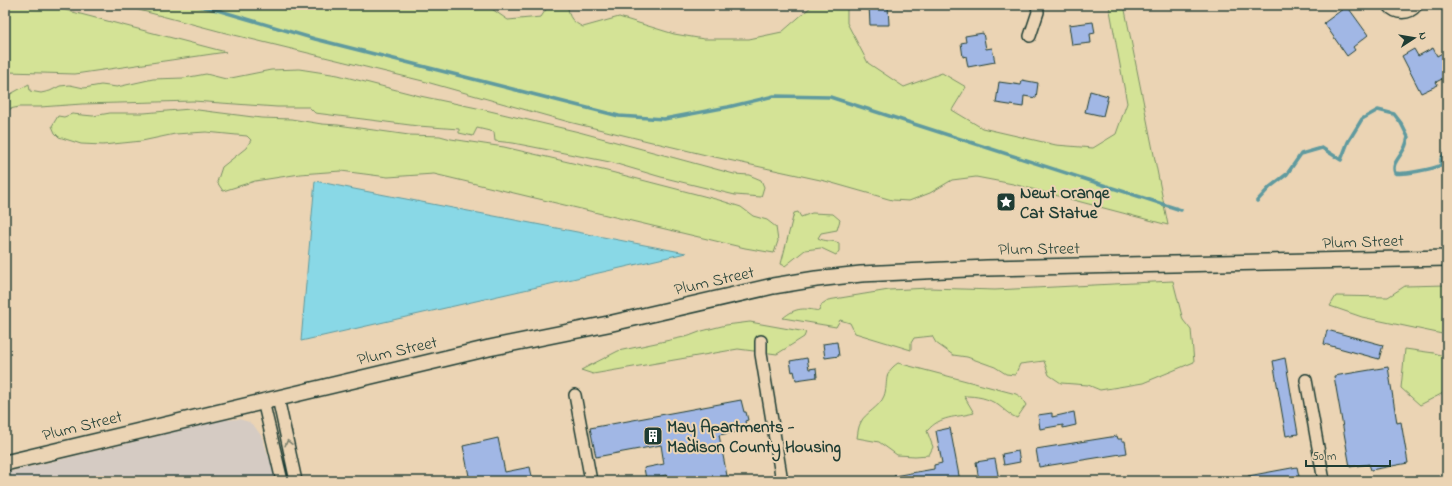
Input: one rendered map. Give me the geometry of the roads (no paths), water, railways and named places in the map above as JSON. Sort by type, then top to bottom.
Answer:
[{"type":"main road","name":"Plum Street","points":[[5,463],[489,348],[608,324],[773,286],[831,277],[861,274],[987,268],[1447,258]]},
{"type":"street","points":[[1030,36],[1038,12],[1037,5]]},
{"type":"street","points":[[1388,5],[1392,9],[1402,13],[1412,10],[1418,5]]},
{"type":"street","points":[[761,341],[782,481]]},
{"type":"street","points":[[1306,380],[1324,481]]},
{"type":"street","points":[[575,395],[591,481]]},
{"type":"street","points":[[278,398],[296,481]]},
{"type":"street","points":[[263,401],[282,481]]},
{"type":"water","points":[[315,181],[354,189],[686,253],[301,341]]},
{"type":"waterway","points":[[196,5],[315,39],[619,116],[664,119],[728,107],[774,96],[830,97],[1181,210]]},
{"type":"waterway","points":[[1257,201],[1270,187],[1287,174],[1301,154],[1322,148],[1341,160],[1348,142],[1362,119],[1378,110],[1394,114],[1401,123],[1408,137],[1405,148],[1395,164],[1395,173],[1418,171],[1441,165],[1441,159],[1447,150]]},
{"type":"place","name":"Newt Orange Cat Statue","points":[[1006,202]]},
{"type":"place","name":"May Apartments - Madison County Housing","points":[[653,436]]}]
